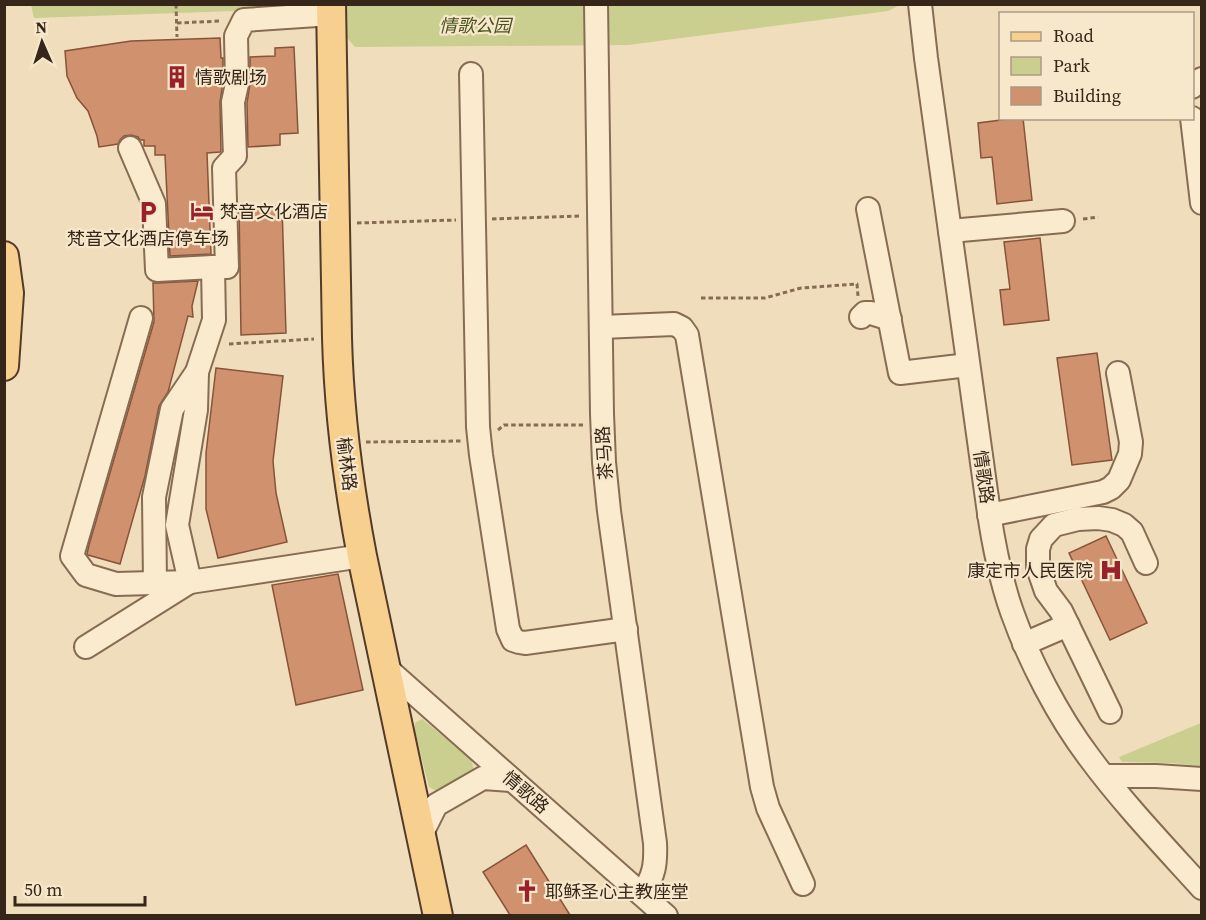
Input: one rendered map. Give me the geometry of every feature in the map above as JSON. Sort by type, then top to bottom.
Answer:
[{"type":"main road","name":"榆林路","points":[[332,9],[338,386],[344,442],[362,556],[438,915]]},
{"type":"main road","points":[[4,256],[9,293],[4,366]]},
{"type":"street","name":"茶马路","points":[[596,4],[602,424],[606,487],[656,857],[654,871],[642,894]]},
{"type":"street","name":"情歌路","points":[[920,4],[989,515],[1001,576],[1011,610],[1038,673],[1088,756],[1122,799],[1202,888]]},
{"type":"street","points":[[130,148],[154,204],[157,270],[227,267],[224,168],[235,156],[233,102],[237,84],[236,36],[244,20],[332,9]]},
{"type":"street","points":[[471,74],[479,442],[508,629],[513,640],[525,643],[626,629]]},
{"type":"street","points":[[1192,120],[1202,203]]},
{"type":"street","points":[[868,209],[900,373],[968,365]]},
{"type":"street","points":[[950,231],[1063,221]]},
{"type":"street","points":[[155,583],[154,497],[172,410],[197,372],[214,320],[213,267]]},
{"type":"street","points":[[861,317],[871,313],[890,319]]},
{"type":"street","points":[[141,318],[72,556],[86,575],[116,584],[190,582],[362,556]]},
{"type":"street","points":[[601,327],[674,324],[682,328],[687,335],[762,787],[768,808],[803,884]]},
{"type":"street","points":[[190,582],[177,525],[196,410],[197,372]]},
{"type":"street","points":[[989,515],[1103,492],[1112,488],[1119,480],[1130,454],[1131,442],[1118,373]]},
{"type":"street","points":[[1110,712],[1061,611],[1046,591],[1038,568],[1038,549],[1041,539],[1054,525],[1078,519],[1098,518],[1112,520],[1124,525],[1132,532],[1146,563]]},
{"type":"street","points":[[86,648],[190,582]]},
{"type":"street","points":[[1024,644],[1068,625]]},
{"type":"street","name":"情歌路","points":[[386,668],[666,915]]},
{"type":"street","points":[[1105,777],[1156,776],[1202,779]]},
{"type":"street","points":[[421,835],[436,805],[483,778],[512,780]]},
{"type":"path","points":[[176,4],[177,37]]},
{"type":"path","points":[[177,23],[244,20]]},
{"type":"path","points":[[512,218],[599,215]]},
{"type":"path","points":[[334,223],[434,220]]},
{"type":"path","points":[[701,298],[765,298],[801,288],[847,285]]},
{"type":"path","points":[[229,344],[337,338]]},
{"type":"path","points":[[504,425],[602,424]]},
{"type":"path","points":[[344,442],[443,440]]},
{"type":"green space","name":"情歌公园","points":[[31,5],[900,5],[888,11],[628,45],[355,47],[321,8],[34,18]]},
{"type":"green space","points":[[422,719],[471,759],[474,770],[444,790],[437,791],[429,787],[414,728],[415,723]]},
{"type":"green space","points":[[1201,723],[1201,766],[1122,762],[1119,757]]},
{"type":"building","points":[[220,38],[221,58],[223,58],[220,102],[221,151],[207,153],[211,254],[170,256],[165,155],[155,155],[155,146],[144,146],[144,140],[131,135],[124,136],[118,144],[99,147],[88,111],[77,98],[67,76],[65,51],[131,41]]},
{"type":"building","points":[[294,47],[298,133],[280,134],[280,145],[248,147],[247,103],[250,57],[275,56],[275,48]]},
{"type":"building","points":[[1023,120],[1032,200],[997,204],[992,157],[981,158],[978,123]]},
{"type":"building","points":[[282,206],[286,333],[241,335],[239,207]]},
{"type":"building","points":[[1040,238],[1049,320],[1004,325],[1000,290],[1010,289],[1004,242]]},
{"type":"building","points":[[198,281],[192,306],[193,317],[188,316],[168,392],[159,406],[145,476],[120,564],[88,555],[154,322],[153,283]]},
{"type":"building","points":[[1097,353],[1112,460],[1072,465],[1057,358]]},
{"type":"building","points":[[216,368],[283,376],[273,461],[276,493],[287,542],[218,558],[206,509],[206,453]]},
{"type":"building","points":[[1106,536],[1147,623],[1110,640],[1069,553]]},
{"type":"building","points":[[338,574],[363,690],[296,705],[272,585]]},
{"type":"building","points":[[526,845],[570,915],[510,915],[483,872]]},
{"type":"place","name":"情歌剧场","points":[[177,77]]},
{"type":"place","name":"梵音文化酒店","points":[[202,211]]},
{"type":"place","name":"梵音文化酒店停车场","points":[[148,212]]},
{"type":"place","name":"康定市人民医院","points":[[1111,570]]},
{"type":"place","name":"耶稣圣心主教座堂","points":[[527,891]]}]
